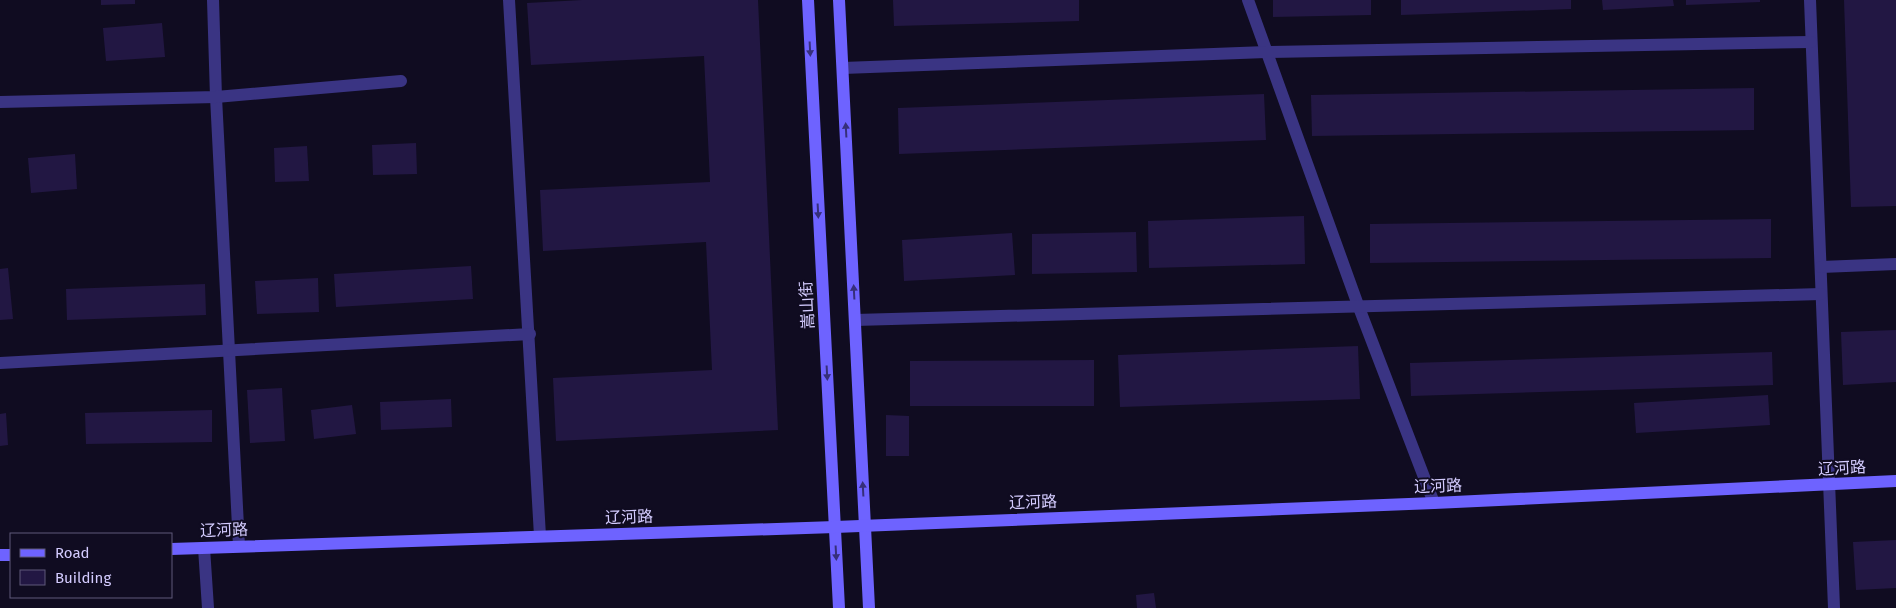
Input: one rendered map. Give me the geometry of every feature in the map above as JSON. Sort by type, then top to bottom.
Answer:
[{"type":"street","points":[[213,0],[216,97],[239,546]]},
{"type":"street","points":[[509,0],[530,334],[540,536]]},
{"type":"street","name":"嵩山街","points":[[808,0],[839,608]]},
{"type":"street","points":[[839,0],[869,608]]},
{"type":"street","points":[[1248,0],[1358,305],[1434,503]]},
{"type":"street","points":[[1810,0],[1834,608]]},
{"type":"street","points":[[843,68],[1266,52],[1811,42]]},
{"type":"street","points":[[0,102],[216,97],[401,81]]},
{"type":"street","points":[[1821,267],[1896,264]]},
{"type":"street","points":[[855,320],[1822,294]]},
{"type":"street","points":[[0,363],[530,334]]},
{"type":"street","name":"辽河路","points":[[172,549],[835,527],[1829,486],[1896,481]]},
{"type":"street","points":[[204,548],[208,608]]},
{"type":"building","points":[[101,0],[135,0],[135,4],[101,5]]},
{"type":"building","points":[[582,0],[758,0],[778,430],[556,441],[553,378],[712,370],[706,242],[543,251],[540,190],[710,182],[704,56],[531,65],[527,3]]},
{"type":"building","points":[[893,0],[1079,0],[1079,21],[894,26]]},
{"type":"building","points":[[1273,0],[1371,0],[1371,15],[1273,17]]},
{"type":"building","points":[[1401,0],[1571,0],[1571,9],[1401,15]]},
{"type":"building","points":[[1602,0],[1673,0],[1674,6],[1603,10]]},
{"type":"building","points":[[1686,0],[1760,0],[1760,2],[1686,5]]},
{"type":"building","points":[[1844,0],[1896,0],[1896,206],[1851,207]]},
{"type":"building","points":[[162,23],[165,57],[106,61],[103,28]]},
{"type":"building","points":[[1754,88],[1754,130],[1312,136],[1311,95]]},
{"type":"building","points":[[1264,94],[1266,140],[899,154],[898,108]]},
{"type":"building","points":[[416,143],[417,174],[373,175],[372,145]]},
{"type":"building","points":[[307,146],[309,181],[275,182],[274,148]]},
{"type":"building","points":[[75,154],[77,189],[31,193],[28,158]]},
{"type":"building","points":[[1304,216],[1305,264],[1149,268],[1148,221]]},
{"type":"building","points":[[1771,219],[1771,258],[1370,263],[1370,224]]},
{"type":"building","points":[[1136,232],[1137,272],[1032,274],[1032,234]]},
{"type":"building","points":[[1012,233],[1015,275],[904,281],[902,240]]},
{"type":"building","points":[[471,266],[473,299],[336,307],[334,274]]},
{"type":"building","points":[[8,268],[13,319],[0,320],[0,269]]},
{"type":"building","points":[[318,278],[319,312],[257,314],[255,281]]},
{"type":"building","points":[[205,284],[206,315],[67,320],[66,289]]},
{"type":"building","points":[[1896,330],[1896,382],[1843,385],[1841,332]]},
{"type":"building","points":[[1358,346],[1360,399],[1120,407],[1118,355]]},
{"type":"building","points":[[1772,352],[1773,385],[1411,396],[1410,363]]},
{"type":"building","points":[[1094,360],[1094,406],[910,406],[910,361]]},
{"type":"building","points":[[282,388],[285,441],[250,443],[247,390]]},
{"type":"building","points":[[1768,395],[1770,425],[1636,433],[1634,403]]},
{"type":"building","points":[[451,399],[452,427],[381,430],[380,402]]},
{"type":"building","points":[[352,405],[356,434],[314,439],[311,410]]},
{"type":"building","points":[[212,410],[212,442],[86,444],[85,413]]},
{"type":"building","points":[[6,413],[8,445],[0,446],[0,414]]},
{"type":"building","points":[[886,415],[909,416],[909,456],[886,456]]},
{"type":"building","points":[[1896,540],[1896,588],[1856,590],[1853,542]]},
{"type":"building","points":[[1154,593],[1156,608],[1137,608],[1136,595]]}]
